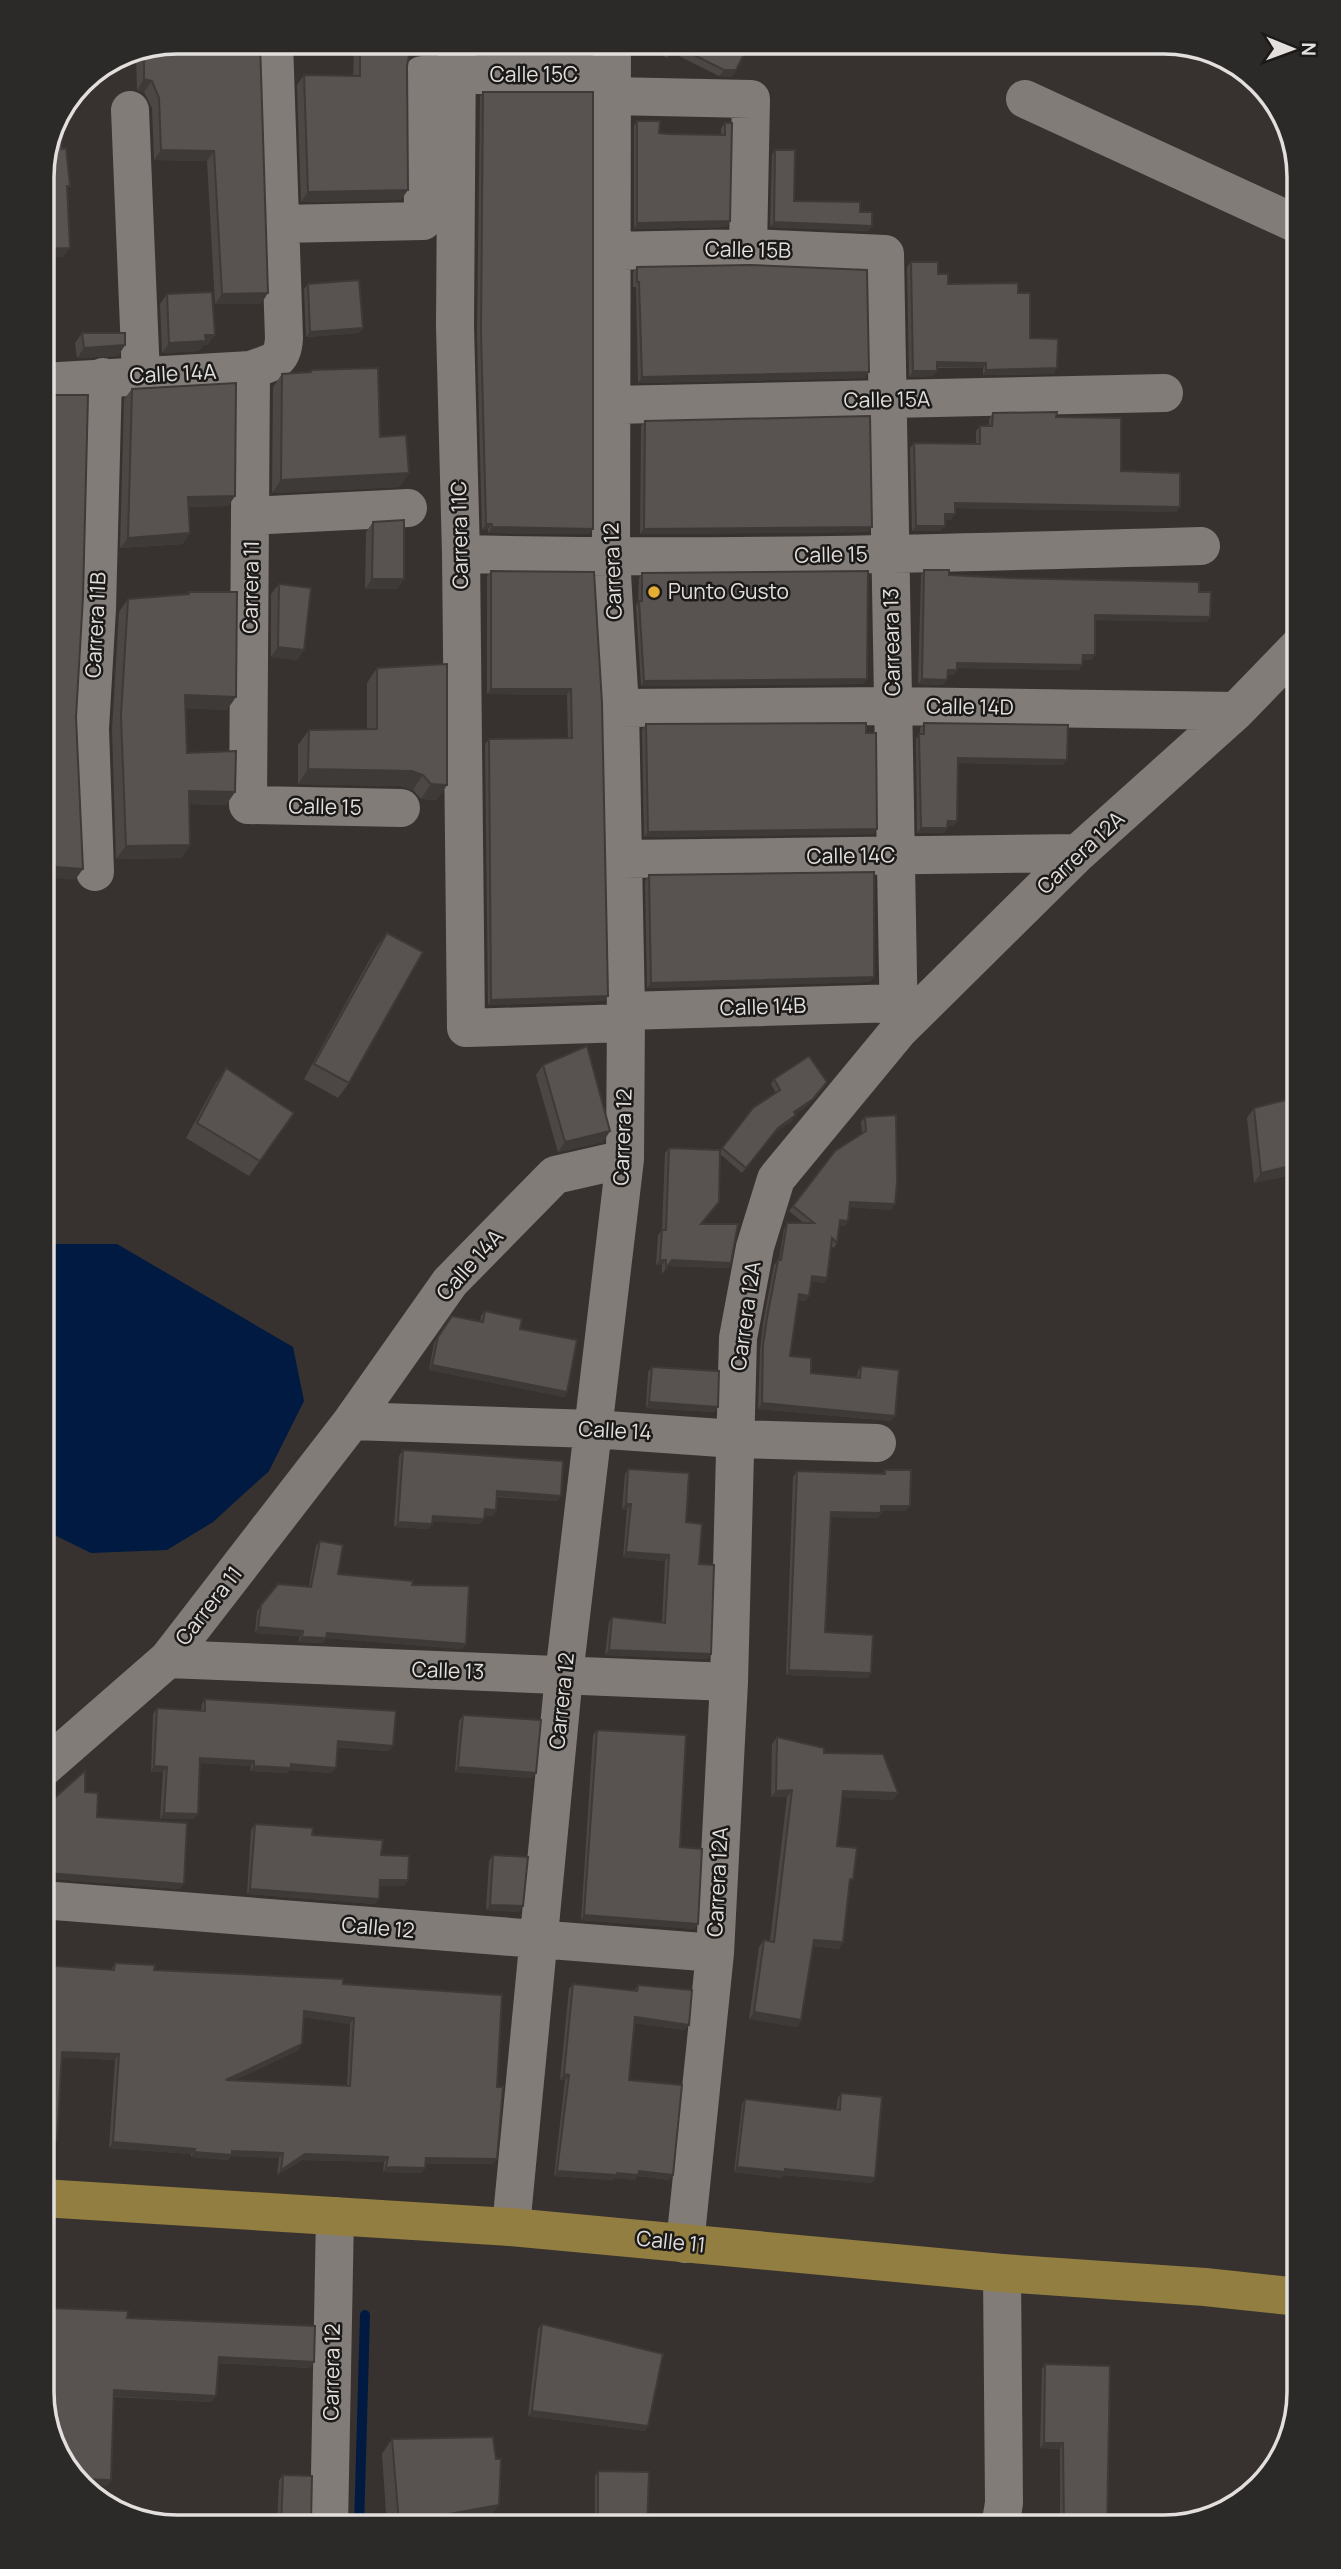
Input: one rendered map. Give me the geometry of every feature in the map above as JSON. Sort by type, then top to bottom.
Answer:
[{"type":"main road","name":"Calle 11","points":[[54,2199],[511,2227],[1002,2273],[1205,2287],[1287,2296]]},
{"type":"street","points":[[274,55],[281,224]]},
{"type":"street","name":"Calle 15C","points":[[281,224],[423,221],[422,75],[457,58],[612,71],[751,99],[748,248]]},
{"type":"street","name":"Carrera 11C","points":[[457,58],[456,326],[466,1028]]},
{"type":"street","name":"Carrera 12","points":[[511,2227],[564,1675],[625,1159],[626,1017],[620,708],[611,558],[612,71]]},
{"type":"street","points":[[1025,99],[1287,219]]},
{"type":"street","points":[[130,110],[141,376]]},
{"type":"street","name":"Calle 14A","points":[[55,381],[251,370],[278,359],[284,350],[281,224]]},
{"type":"street","name":"Calle 15B","points":[[611,251],[748,248],[885,254]]},
{"type":"street","name":"Carreara 13","points":[[885,254],[899,1016]]},
{"type":"street","name":"Carrera 11","points":[[248,805],[251,370]]},
{"type":"street","name":"Carrera 11B","points":[[95,872],[90,729],[97,610],[103,377]]},
{"type":"street","name":"Calle 15A","points":[[611,405],[1164,393]]},
{"type":"street","points":[[251,516],[408,508]]},
{"type":"street","name":"Calle 15","points":[[461,554],[611,558],[1201,546]]},
{"type":"street","name":"Carrera 12A","points":[[685,2244],[715,1953],[729,1682],[738,1338],[755,1247],[776,1179],[899,1016],[1236,711],[1287,658]]},
{"type":"street","name":"Calle 14D","points":[[620,708],[893,706],[1236,711]]},
{"type":"street","name":"Calle 15","points":[[248,805],[401,808]]},
{"type":"street","name":"Calle 14C","points":[[623,859],[1078,853]]},
{"type":"street","name":"Calle 14B","points":[[466,1028],[626,1017],[899,1016]]},
{"type":"street","name":"Calle 14A","points":[[352,1421],[450,1282],[555,1175],[625,1159]]},
{"type":"street","name":"Carrera 11","points":[[54,1758],[168,1659],[352,1421]]},
{"type":"street","name":"Calle 14","points":[[352,1421],[877,1443]]},
{"type":"street","name":"Calle 13","points":[[168,1659],[729,1682]]},
{"type":"street","name":"Calle 12","points":[[54,1901],[715,1953]]},
{"type":"street","name":"Carrera 12","points":[[329,2514],[335,2216]]},
{"type":"street","points":[[1002,2273],[1002,2515]]},
{"type":"water","points":[[55,1244],[117,1244],[293,1347],[304,1401],[269,1471],[213,1522],[167,1550],[91,1553],[54,1535]]},
{"type":"building","points":[[260,55],[268,293],[222,294],[214,151],[161,150],[159,98],[152,81],[144,79],[144,59],[153,57]]},
{"type":"building","points":[[360,55],[409,55],[408,190],[308,192],[304,75],[360,76]]},
{"type":"building","points":[[694,55],[744,55],[736,70],[724,70]]},
{"type":"building","points":[[483,92],[593,92],[593,529],[492,527],[492,524],[486,524],[481,332]]},
{"type":"building","points":[[637,121],[660,121],[659,133],[669,134],[725,135],[725,123],[732,123],[730,221],[637,223]]},
{"type":"building","points":[[62,136],[62,149],[66,148],[70,186],[67,186],[70,248],[55,249],[55,161]]},
{"type":"building","points":[[775,150],[795,150],[794,201],[860,202],[860,212],[872,212],[872,226],[774,222]]},
{"type":"building","points":[[911,262],[938,262],[938,274],[948,274],[948,284],[1018,283],[1018,293],[1030,293],[1030,338],[1058,339],[1057,368],[986,370],[986,363],[937,362],[937,371],[913,371]]},
{"type":"building","points":[[751,265],[867,270],[869,372],[642,377],[637,267]]},
{"type":"building","points":[[359,280],[363,328],[310,332],[308,284]]},
{"type":"building","points":[[212,292],[215,335],[205,335],[206,341],[169,343],[167,294]]},
{"type":"building","points":[[82,333],[125,333],[125,345],[84,348]]},
{"type":"building","points":[[378,368],[380,437],[406,435],[409,473],[281,480],[282,374],[312,370]]},
{"type":"building","points":[[236,383],[235,496],[188,497],[190,533],[128,538],[132,389]]},
{"type":"building","points":[[55,395],[88,395],[83,597],[76,717],[83,869],[55,867]]},
{"type":"building","points":[[1057,412],[1056,417],[1121,418],[1121,471],[1180,473],[1180,507],[955,503],[955,514],[945,514],[945,526],[916,526],[914,443],[980,444],[980,426],[992,426],[993,413]]},
{"type":"building","points":[[870,416],[872,527],[644,529],[645,421]]},
{"type":"building","points":[[404,520],[404,579],[372,579],[373,522]]},
{"type":"building","points":[[924,570],[949,570],[949,575],[1009,578],[1199,582],[1199,592],[1211,592],[1210,617],[1095,615],[1095,655],[1083,655],[1082,665],[957,663],[957,670],[948,670],[947,680],[922,679]]},
{"type":"building","points":[[491,571],[594,572],[602,703],[608,996],[491,1000],[489,739],[572,738],[571,689],[491,689]]},
{"type":"building","points":[[868,571],[867,679],[644,681],[639,601],[642,601],[642,573]]},
{"type":"building","points":[[279,584],[311,588],[304,650],[278,647]]},
{"type":"building","points":[[189,592],[237,592],[236,697],[185,695],[187,753],[236,751],[235,792],[189,791],[190,845],[126,846],[121,716],[128,599]]},
{"type":"building","points":[[447,664],[447,785],[431,784],[423,775],[412,771],[308,769],[309,730],[377,729],[377,668]]},
{"type":"building","points":[[866,723],[866,733],[876,733],[877,829],[648,832],[646,724]]},
{"type":"building","points":[[924,723],[1068,725],[1067,760],[958,758],[957,821],[948,821],[947,828],[921,828],[919,734],[924,734]]},
{"type":"building","points":[[874,872],[874,977],[651,983],[649,875]]},
{"type":"building","points":[[387,933],[423,952],[349,1083],[314,1064]]},
{"type":"building","points":[[587,1046],[610,1131],[565,1142],[543,1065]]},
{"type":"building","points":[[809,1056],[827,1082],[813,1099],[794,1112],[796,1115],[778,1128],[746,1168],[722,1148],[753,1108],[780,1090],[774,1079]]},
{"type":"building","points":[[226,1068],[294,1113],[260,1161],[197,1123]]},
{"type":"building","points":[[1286,1100],[1287,1167],[1261,1173],[1254,1108]]},
{"type":"building","points":[[896,1115],[895,1204],[850,1202],[848,1221],[840,1220],[837,1243],[832,1238],[827,1278],[812,1276],[809,1296],[799,1294],[790,1356],[811,1358],[811,1373],[860,1378],[861,1366],[899,1370],[895,1416],[762,1403],[763,1345],[787,1223],[814,1223],[793,1206],[835,1151],[866,1131],[865,1117]]},
{"type":"building","points":[[669,1148],[720,1150],[719,1202],[701,1224],[738,1224],[731,1263],[672,1260],[666,1268],[666,1260],[660,1260],[662,1230],[666,1230]]},
{"type":"building","points":[[485,1311],[522,1319],[520,1329],[577,1340],[567,1392],[432,1365],[438,1337],[452,1316],[483,1322]]},
{"type":"building","points":[[652,1367],[719,1371],[718,1407],[649,1402]]},
{"type":"building","points":[[403,1450],[563,1461],[561,1496],[497,1491],[496,1510],[485,1509],[484,1519],[433,1516],[432,1524],[398,1522]]},
{"type":"building","points":[[628,1469],[689,1473],[686,1522],[702,1524],[699,1564],[714,1565],[711,1654],[609,1650],[612,1617],[665,1623],[669,1555],[626,1552],[631,1504],[626,1504]]},
{"type":"building","points":[[885,1470],[911,1470],[910,1506],[881,1506],[881,1513],[831,1512],[825,1632],[873,1635],[871,1673],[789,1670],[797,1471],[885,1474]]},
{"type":"building","points":[[320,1541],[343,1545],[338,1574],[413,1581],[412,1585],[469,1586],[466,1644],[327,1633],[326,1638],[302,1637],[303,1631],[258,1627],[261,1605],[278,1584],[311,1587]]},
{"type":"building","points":[[205,1699],[396,1711],[393,1746],[338,1741],[336,1768],[291,1764],[291,1768],[254,1766],[254,1761],[200,1758],[198,1814],[164,1813],[167,1767],[154,1766],[157,1708],[205,1711]]},
{"type":"building","points":[[463,1715],[541,1720],[536,1773],[458,1767]]},
{"type":"building","points":[[597,1730],[686,1735],[680,1847],[702,1849],[698,1924],[584,1915]]},
{"type":"building","points":[[777,1737],[824,1748],[824,1753],[883,1754],[898,1793],[843,1791],[837,1846],[857,1848],[853,1880],[850,1879],[843,1942],[814,1940],[801,2020],[754,2012],[764,1940],[774,1942],[792,1790],[776,1791]]},
{"type":"building","points":[[85,1771],[85,1792],[98,1793],[97,1817],[187,1823],[184,1884],[54,1874],[54,1798]]},
{"type":"building","points":[[255,1824],[313,1828],[312,1835],[383,1840],[381,1855],[409,1856],[408,1880],[380,1880],[379,1899],[250,1889]]},
{"type":"building","points":[[493,1855],[528,1857],[523,1906],[490,1905]]},
{"type":"building","points":[[115,1963],[155,1965],[154,1970],[343,1979],[343,1984],[502,1995],[497,2087],[503,2087],[497,2159],[426,2158],[425,2168],[386,2167],[388,2157],[305,2154],[281,2170],[283,2153],[232,2151],[232,2155],[113,2142],[119,2054],[62,2052],[57,2141],[54,2141],[54,1966],[114,1970]],"holes":[[[304,2011],[354,2018],[350,2086],[226,2080],[302,2044]]]},
{"type":"building","points":[[573,1984],[637,1991],[638,1985],[692,1990],[689,2025],[635,2017],[629,2080],[682,2085],[673,2175],[639,2171],[638,2175],[617,2175],[557,2171],[569,2075],[564,2074]]},
{"type":"building","points":[[841,2093],[882,2097],[875,2178],[737,2167],[745,2099],[840,2110]]},
{"type":"building","points":[[54,2308],[128,2311],[127,2318],[315,2326],[314,2362],[219,2357],[216,2396],[114,2390],[111,2480],[90,2479],[71,2453],[58,2423],[54,2392]]},
{"type":"building","points":[[542,2324],[663,2354],[648,2426],[532,2411]]},
{"type":"building","points":[[1045,2364],[1110,2366],[1107,2515],[1064,2515],[1063,2443],[1044,2443]]},
{"type":"building","points":[[493,2437],[496,2459],[501,2459],[499,2505],[447,2514],[398,2514],[392,2439]]},
{"type":"building","points":[[598,2471],[649,2472],[647,2514],[598,2514]]},
{"type":"building","points":[[283,2475],[312,2476],[311,2514],[281,2514]]},
{"type":"waterway","points":[[359,2514],[365,2315]]},
{"type":"place","name":"Punto Gusto","points":[[654,592]]}]
